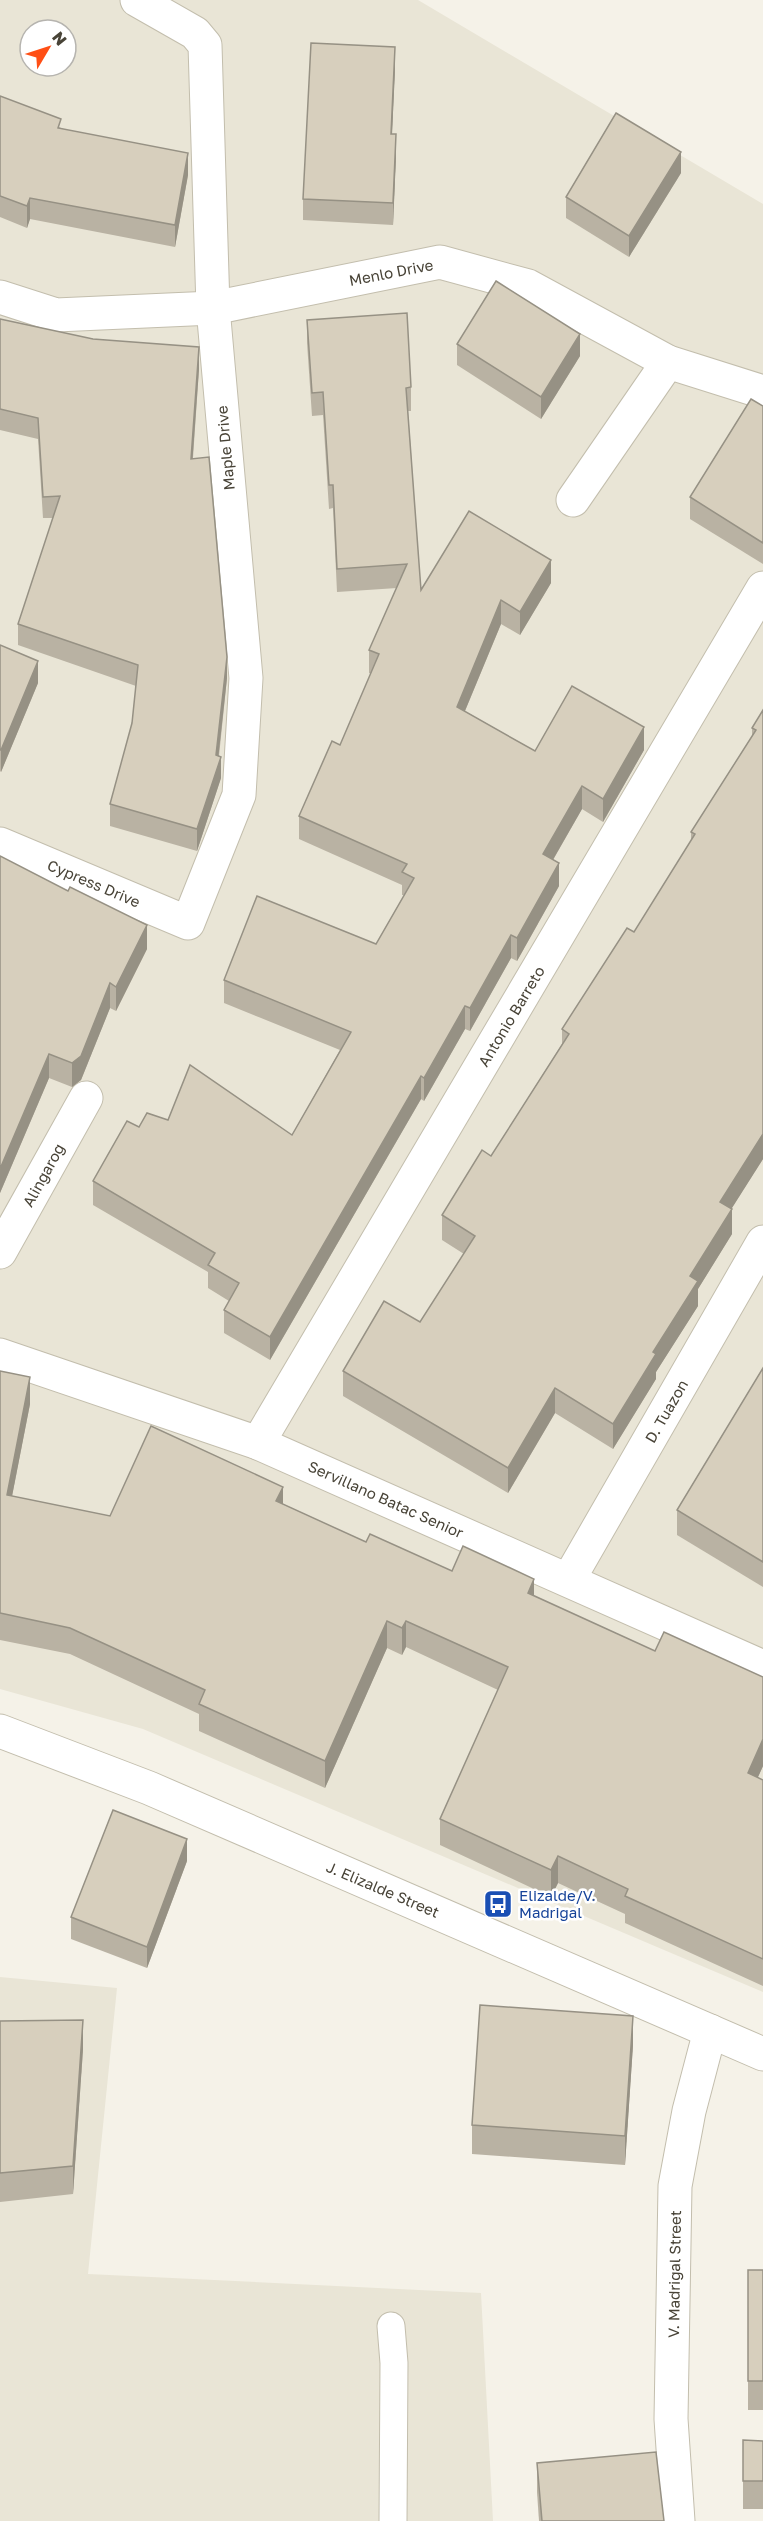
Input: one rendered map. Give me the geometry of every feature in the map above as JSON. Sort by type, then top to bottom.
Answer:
[{"type":"street","name":"Maple Drive","points":[[137,0],[195,33],[205,45],[213,308],[246,678],[238,795],[188,923]]},
{"type":"street","name":"Menlo Drive","points":[[0,297],[56,315],[213,308],[440,262],[528,286],[668,362],[760,391]]},
{"type":"street","points":[[573,500],[668,362]]},
{"type":"street","name":"Antonio Barreto","points":[[258,1443],[763,588]]},
{"type":"street","name":"Cypress Drive","points":[[0,844],[188,923]]},
{"type":"street","name":"Alingarog","points":[[0,1252],[86,1098]]},
{"type":"street","name":"D. Tuazon","points":[[569,1579],[763,1242]]},
{"type":"street","name":"Servillano Batac Senior","points":[[0,1355],[258,1443],[763,1667]]},
{"type":"street","name":"J. Elizalde Street","points":[[0,1731],[149,1788],[763,2054]]},
{"type":"street","name":"V. Madrigal Street","points":[[678,2521],[671,2420],[675,2186],[689,2111],[710,2031]]},
{"type":"lane","points":[[391,2326],[394,2362],[393,2521]]},
{"type":"shaded area","points":[[0,0],[418,0],[763,204],[763,1992],[143,1729],[0,1689]]},
{"type":"shaded area","points":[[0,1977],[117,1988],[88,2274],[481,2293],[493,2521],[0,2521]]},
{"type":"building","points":[[311,43],[395,47],[391,134],[396,134],[393,203],[303,199]]},
{"type":"building","points":[[0,96],[61,119],[58,128],[188,153],[175,225],[30,198],[27,206],[0,196]]},
{"type":"building","points":[[616,113],[681,152],[629,236],[566,197]]},
{"type":"building","points":[[496,281],[580,334],[541,397],[457,344]]},
{"type":"building","points":[[407,313],[411,387],[406,388],[421,590],[469,511],[551,560],[520,612],[501,600],[457,707],[535,751],[572,686],[644,727],[603,799],[582,786],[543,854],[559,863],[517,938],[511,935],[470,1008],[465,1006],[424,1078],[421,1076],[270,1337],[224,1310],[239,1283],[208,1265],[215,1253],[93,1181],[127,1121],[139,1127],[147,1113],[168,1120],[190,1065],[292,1135],[351,1032],[224,980],[257,896],[376,944],[414,878],[402,872],[407,864],[299,816],[332,741],[340,745],[379,654],[369,650],[407,564],[337,569],[333,485],[329,485],[323,392],[312,393],[307,320]]},
{"type":"building","points":[[0,319],[93,339],[199,347],[191,459],[209,457],[227,657],[216,755],[221,757],[197,829],[110,804],[132,723],[138,665],[18,624],[60,496],[43,497],[38,418],[0,409]]},
{"type":"building","points":[[751,399],[763,406],[763,543],[690,497]]},
{"type":"building","points":[[0,645],[38,661],[1,750],[0,750]]},
{"type":"building","points":[[763,710],[763,1134],[720,1202],[732,1209],[690,1276],[698,1281],[653,1352],[656,1354],[613,1424],[555,1388],[508,1468],[343,1371],[384,1301],[420,1322],[475,1236],[442,1215],[482,1150],[491,1156],[569,1034],[562,1029],[627,928],[634,932],[695,834],[691,832],[756,730],[752,728]]},
{"type":"building","points":[[0,856],[68,891],[70,887],[147,925],[116,987],[110,983],[81,1056],[72,1063],[49,1054],[0,1169]]},
{"type":"building","points":[[763,1368],[763,1562],[677,1510]]},
{"type":"building","points":[[0,1371],[30,1377],[7,1495],[110,1516],[151,1426],[283,1487],[276,1501],[366,1542],[370,1534],[452,1571],[463,1546],[534,1579],[528,1593],[655,1651],[664,1632],[763,1677],[763,1739],[748,1773],[763,1780],[763,1959],[625,1896],[628,1889],[558,1856],[551,1870],[440,1819],[508,1667],[406,1621],[402,1628],[387,1621],[325,1761],[199,1704],[205,1690],[70,1628],[0,1613]]},
{"type":"building","points":[[113,1810],[187,1839],[147,1947],[71,1917]]},
{"type":"building","points":[[480,2005],[633,2016],[625,2136],[472,2125]]},
{"type":"building","points":[[83,2020],[73,2166],[0,2173],[0,2021]]},
{"type":"building","points":[[748,2270],[763,2270],[763,2381],[748,2381]]},
{"type":"building","points":[[743,2440],[763,2441],[763,2481],[743,2481]]},
{"type":"building","points":[[656,2452],[664,2521],[542,2521],[537,2463]]},
{"type":"place","name":"Elizalde/V. Madrigal","points":[[498,1904]]}]
